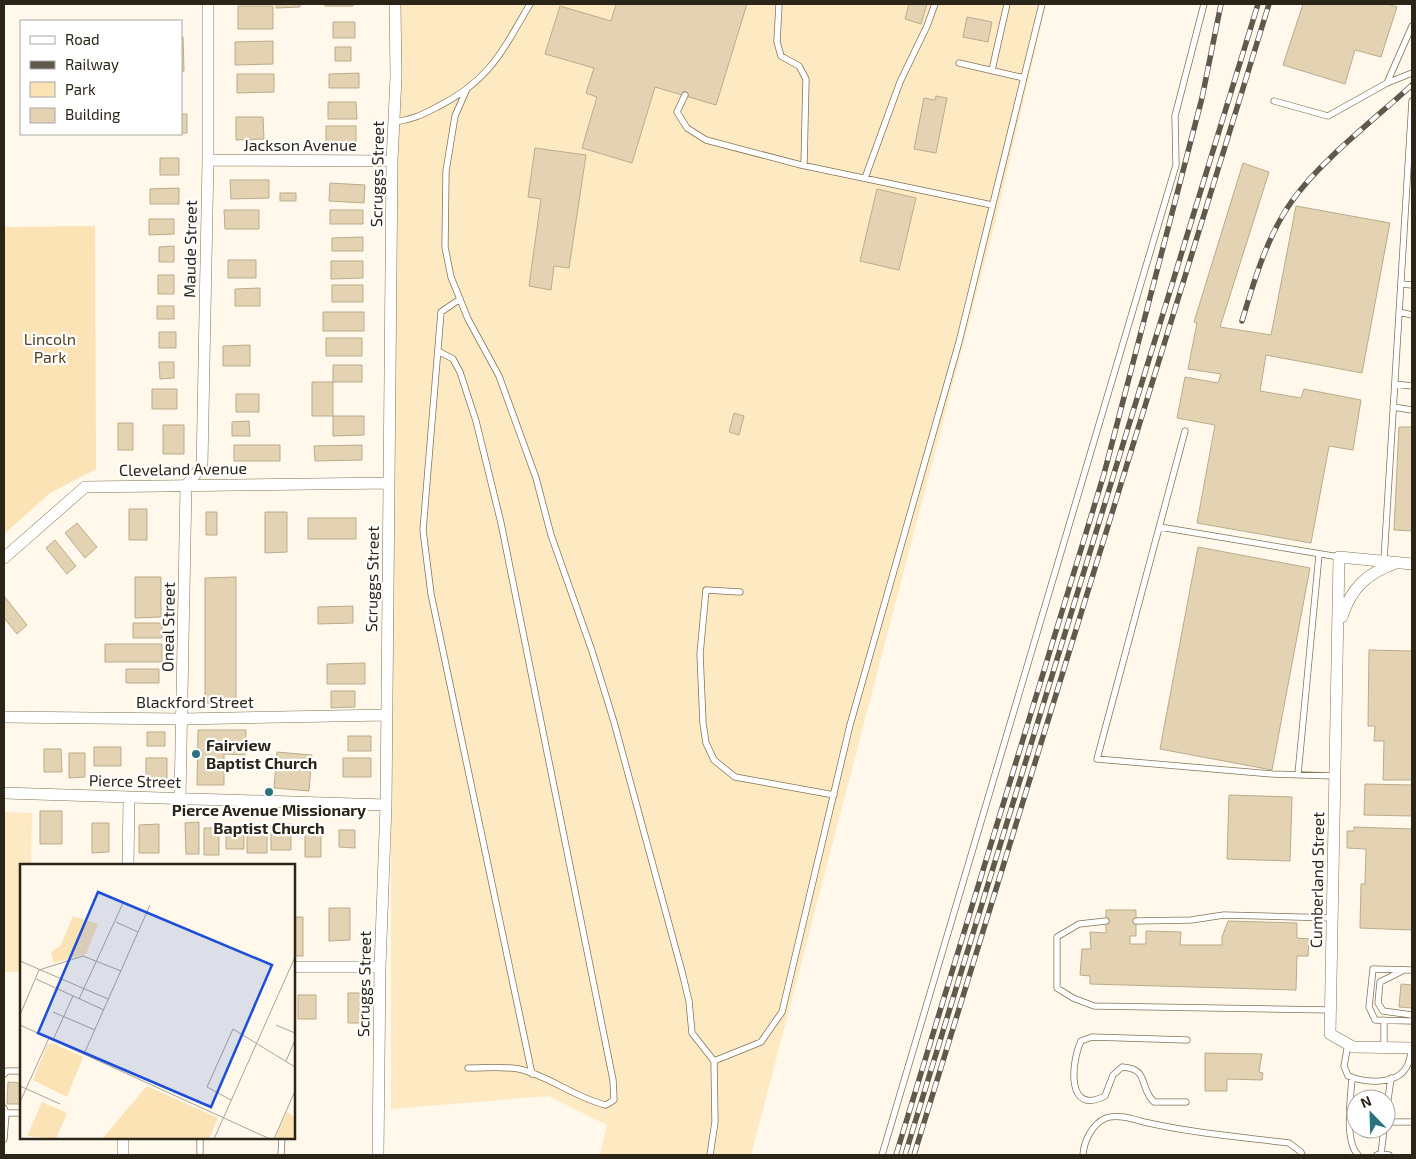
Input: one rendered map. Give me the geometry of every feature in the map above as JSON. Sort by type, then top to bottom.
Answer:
[{"type":"street","name":"Scruggs Street","points":[[378,1155],[380,967],[386,805],[392,162],[396,77],[395,4]]},
{"type":"street","name":"Maude Street","points":[[186,486],[202,466],[208,160],[208,7]]},
{"type":"street","name":"Jackson Avenue","points":[[208,160],[392,162]]},
{"type":"street","name":"Cleveland Avenue","points":[[4,558],[85,487],[389,483]]},
{"type":"street","name":"Oneal Street","points":[[180,798],[186,486]]},
{"type":"street","points":[[1339,557],[1412,564]]},
{"type":"street","name":"Cumberland Street","points":[[1339,557],[1330,1034],[1348,1044]]},
{"type":"street","name":"Cumberland Street","points":[[1337,641],[1347,601],[1356,587],[1371,572],[1398,562]]},
{"type":"street","name":"Blackford Street","points":[[4,717],[183,719],[387,715]]},
{"type":"street","name":"Pierce Street","points":[[4,793],[386,805]]},
{"type":"street","points":[[128,864],[129,798]]},
{"type":"street","points":[[295,967],[380,967]]},
{"type":"street","points":[[1348,1044],[1353,1047],[1412,1048]]},
{"type":"street","points":[[123,1139],[123,1155]]},
{"type":"lane","points":[[394,122],[412,120],[458,97],[486,74],[530,4]]},
{"type":"lane","points":[[779,4],[777,42],[781,56],[799,66],[806,79],[804,165]]},
{"type":"lane","points":[[865,178],[900,82],[927,26],[935,4]]},
{"type":"lane","points":[[992,70],[1008,4]]},
{"type":"lane","points":[[714,1062],[761,1042],[782,1012],[850,725],[956,352],[1042,4]]},
{"type":"lane","points":[[882,1155],[1176,165],[1175,116],[1204,4]]},
{"type":"lane","points":[[1387,83],[1412,26]]},
{"type":"lane","points":[[959,63],[1024,78]]},
{"type":"lane","points":[[1274,101],[1328,116],[1387,83],[1412,72]]},
{"type":"lane","points":[[466,90],[455,116],[446,171],[445,246],[452,277],[468,319],[499,376],[536,478],[551,535],[592,651],[614,722],[682,972],[689,1001],[692,1033],[714,1062],[715,1122],[710,1155]]},
{"type":"lane","points":[[685,96],[677,112],[687,128],[706,140],[804,165],[992,205]]},
{"type":"lane","points":[[1384,560],[1412,101]]},
{"type":"lane","points":[[1401,284],[1412,285]]},
{"type":"lane","points":[[460,299],[441,312],[423,530],[431,594],[532,1074]]},
{"type":"lane","points":[[1399,312],[1412,315]]},
{"type":"lane","points":[[438,351],[453,359],[460,372],[476,421],[498,513],[613,1080],[614,1100],[606,1105],[590,1101],[551,1081],[519,1069],[468,1068]]},
{"type":"lane","points":[[1395,384],[1412,386]]},
{"type":"lane","points":[[1393,407],[1412,410]]},
{"type":"lane","points":[[1186,431],[1097,759],[1335,776]]},
{"type":"lane","points":[[1160,527],[1339,557]]},
{"type":"lane","points":[[1298,774],[1319,555]]},
{"type":"lane","points":[[740,592],[706,590],[700,654],[706,743],[714,760],[735,777],[834,795]]},
{"type":"lane","points":[[1136,921],[1191,920],[1224,915],[1333,918]]},
{"type":"lane","points":[[1106,921],[1079,924],[1057,937],[1057,988],[1073,998],[1094,1006],[1330,1010]]},
{"type":"lane","points":[[1409,970],[1373,968],[1369,1007],[1375,1020],[1412,1021]]},
{"type":"lane","points":[[1409,970],[1380,982],[1378,1004],[1383,1011],[1412,1015]]},
{"type":"lane","points":[[1384,1020],[1384,1047]]},
{"type":"lane","points":[[1186,1102],[1154,1102],[1148,1096],[1142,1074],[1133,1068],[1122,1067],[1113,1075],[1105,1096],[1095,1101],[1086,1099],[1079,1094],[1073,1084],[1072,1070],[1082,1041],[1092,1037],[1187,1040]]},
{"type":"lane","points":[[1348,1044],[1344,1066],[1348,1076],[1380,1081],[1399,1076],[1408,1065],[1412,1048]]},
{"type":"lane","points":[[4,1074],[7,1071],[20,1071]]},
{"type":"lane","points":[[1352,1077],[1350,1136],[1353,1150],[1358,1155]]},
{"type":"lane","points":[[1389,1089],[1391,1078]]},
{"type":"lane","points":[[4,1138],[5,1110],[20,1113]]},
{"type":"lane","points":[[1083,1155],[1084,1146],[1094,1126],[1107,1118],[1124,1118],[1192,1133],[1289,1143],[1301,1152],[1302,1155]]},
{"type":"lane","points":[[1396,1122],[1412,1122]]},
{"type":"lane","points":[[200,1139],[200,1155]]},
{"type":"lane","points":[[281,1155],[282,1139]]},
{"type":"lane","points":[[1382,1139],[1379,1154],[1389,1155]]},
{"type":"shaded area","points":[[391,4],[1046,4],[997,215],[751,1155],[600,1155],[607,1125],[549,1096],[391,1109]]},
{"type":"shaded area","points":[[4,812],[32,813],[31,864],[20,864],[20,972],[4,972]]},
{"type":"green space","name":"Lincoln Park","points":[[95,226],[96,469],[50,493],[4,534],[4,227]]},
{"type":"building","points":[[276,4],[300,4],[300,7],[276,8]]},
{"type":"building","points":[[325,4],[353,4],[353,6],[325,6]]},
{"type":"building","points":[[616,4],[747,4],[716,105],[655,87],[632,163],[582,148],[597,97],[586,93],[594,68],[545,54],[560,6],[611,21]]},
{"type":"building","points":[[909,4],[927,4],[921,24],[905,19]]},
{"type":"building","points":[[1303,4],[1387,4],[1397,7],[1381,57],[1355,50],[1345,84],[1283,65]]},
{"type":"building","points":[[238,6],[273,6],[273,29],[238,29]]},
{"type":"building","points":[[967,17],[992,22],[988,42],[963,37]]},
{"type":"building","points":[[333,22],[355,22],[355,38],[333,38]]},
{"type":"building","points":[[182,37],[183,37],[184,71],[182,71]]},
{"type":"building","points":[[273,41],[273,64],[235,65],[235,42]]},
{"type":"building","points":[[335,47],[351,47],[351,61],[335,61]]},
{"type":"building","points":[[359,73],[359,88],[329,88],[329,74]]},
{"type":"building","points":[[237,74],[274,74],[274,92],[237,93]]},
{"type":"building","points":[[936,96],[947,98],[936,153],[914,149],[924,98],[935,100]]},
{"type":"building","points":[[328,102],[356,102],[357,119],[328,119]]},
{"type":"building","points":[[182,114],[187,114],[187,133],[182,133]]},
{"type":"building","points":[[236,117],[263,117],[264,139],[236,140]]},
{"type":"building","points":[[326,126],[356,126],[356,146],[326,146]]},
{"type":"building","points":[[535,148],[586,155],[569,268],[554,266],[551,290],[529,286],[541,199],[528,197]]},
{"type":"building","points":[[160,158],[179,158],[179,175],[160,175]]},
{"type":"building","points":[[1243,163],[1269,172],[1220,327],[1271,335],[1296,206],[1390,223],[1362,373],[1266,355],[1260,391],[1301,398],[1304,389],[1361,400],[1353,450],[1329,446],[1311,543],[1197,523],[1215,425],[1177,418],[1185,377],[1218,383],[1221,374],[1188,369],[1197,323],[1194,322]]},
{"type":"building","points":[[230,180],[269,180],[269,198],[231,199]]},
{"type":"building","points":[[330,183],[365,185],[364,203],[329,201]]},
{"type":"building","points":[[179,188],[179,204],[150,204],[150,189]]},
{"type":"building","points":[[877,189],[916,198],[899,270],[860,261]]},
{"type":"building","points":[[280,193],[296,193],[296,201],[280,201]]},
{"type":"building","points":[[224,210],[259,210],[259,229],[225,229]]},
{"type":"building","points":[[330,210],[363,210],[363,224],[330,224]]},
{"type":"building","points":[[149,219],[174,219],[174,234],[149,235]]},
{"type":"building","points":[[363,237],[363,251],[332,251],[332,238]]},
{"type":"building","points":[[174,246],[174,262],[159,262],[159,247]]},
{"type":"building","points":[[228,260],[256,260],[256,278],[228,278]]},
{"type":"building","points":[[331,261],[363,261],[363,278],[331,279]]},
{"type":"building","points":[[158,275],[174,275],[174,294],[158,294]]},
{"type":"building","points":[[332,285],[363,285],[363,302],[332,302]]},
{"type":"building","points":[[260,288],[260,306],[235,306],[235,289]]},
{"type":"building","points":[[157,306],[174,306],[174,319],[157,319]]},
{"type":"building","points":[[323,312],[364,312],[364,331],[323,331]]},
{"type":"building","points":[[159,332],[176,332],[176,348],[159,348]]},
{"type":"building","points":[[326,338],[362,338],[362,356],[326,356]]},
{"type":"building","points":[[250,345],[250,366],[223,366],[223,346]]},
{"type":"building","points":[[159,362],[174,362],[174,378],[160,379]]},
{"type":"building","points":[[333,365],[362,365],[362,382],[333,382]]},
{"type":"building","points":[[312,382],[333,382],[333,416],[312,416]]},
{"type":"building","points":[[152,389],[177,389],[177,409],[152,409]]},
{"type":"building","points":[[236,394],[259,394],[259,412],[236,412]]},
{"type":"building","points":[[734,413],[744,416],[739,435],[729,432]]},
{"type":"building","points":[[333,416],[364,416],[364,435],[333,436]]},
{"type":"building","points":[[249,421],[250,436],[232,436],[232,422]]},
{"type":"building","points":[[118,423],[133,423],[133,450],[118,450]]},
{"type":"building","points":[[163,425],[184,425],[184,454],[163,454]]},
{"type":"building","points":[[1399,427],[1412,427],[1412,531],[1394,530]]},
{"type":"building","points":[[234,445],[280,445],[280,461],[234,461]]},
{"type":"building","points":[[362,445],[362,460],[315,461],[314,446]]},
{"type":"building","points":[[129,509],[147,509],[147,540],[129,540]]},
{"type":"building","points":[[206,512],[217,512],[217,535],[206,535]]},
{"type":"building","points":[[265,512],[287,512],[287,552],[265,553]]},
{"type":"building","points":[[308,518],[356,518],[356,539],[308,539]]},
{"type":"building","points":[[77,523],[97,547],[85,558],[65,533]]},
{"type":"building","points":[[55,540],[76,566],[67,574],[46,548]]},
{"type":"building","points":[[1198,547],[1310,568],[1272,770],[1160,749]]},
{"type":"building","points":[[135,577],[161,577],[161,617],[135,618]]},
{"type":"building","points":[[236,577],[236,703],[205,703],[205,578]]},
{"type":"building","points":[[4,596],[27,625],[17,634],[4,618]]},
{"type":"building","points":[[353,606],[353,623],[318,624],[318,607]]},
{"type":"building","points":[[133,623],[162,623],[162,638],[133,638]]},
{"type":"building","points":[[105,644],[162,644],[162,662],[105,662]]},
{"type":"building","points":[[1369,650],[1412,651],[1412,780],[1383,780],[1384,741],[1374,741],[1375,726],[1368,726]]},
{"type":"building","points":[[365,663],[365,684],[327,684],[327,664]]},
{"type":"building","points":[[126,669],[159,669],[159,683],[126,683]]},
{"type":"building","points":[[331,691],[355,691],[355,707],[331,708]]},
{"type":"building","points":[[198,730],[246,730],[245,755],[224,754],[224,785],[197,785]]},
{"type":"building","points":[[147,732],[165,732],[165,746],[147,746]]},
{"type":"building","points":[[348,736],[371,736],[371,751],[348,751]]},
{"type":"building","points":[[94,747],[121,747],[121,766],[94,766]]},
{"type":"building","points":[[44,749],[61,749],[62,772],[44,772]]},
{"type":"building","points":[[277,752],[312,755],[309,791],[274,788]]},
{"type":"building","points":[[69,753],[85,753],[85,777],[69,778]]},
{"type":"building","points":[[146,758],[167,758],[167,782],[146,782]]},
{"type":"building","points":[[343,758],[371,758],[371,777],[343,777]]},
{"type":"building","points":[[1365,784],[1412,785],[1412,816],[1364,815]]},
{"type":"building","points":[[1229,795],[1292,797],[1290,861],[1227,859]]},
{"type":"building","points":[[40,811],[62,811],[62,844],[40,844]]},
{"type":"building","points":[[199,822],[199,854],[186,854],[185,823]]},
{"type":"building","points":[[92,823],[109,823],[109,852],[92,853]]},
{"type":"building","points":[[159,824],[159,853],[139,853],[139,825]]},
{"type":"building","points":[[267,824],[267,853],[247,853],[247,825]]},
{"type":"building","points":[[291,824],[291,850],[271,850],[271,825]]},
{"type":"building","points":[[226,827],[244,827],[244,849],[226,849]]},
{"type":"building","points":[[1354,827],[1412,829],[1412,930],[1360,928],[1361,884],[1365,884],[1366,849],[1347,848],[1347,831],[1354,831]]},
{"type":"building","points":[[204,828],[219,828],[219,855],[204,855]]},
{"type":"building","points":[[305,828],[321,828],[321,857],[305,857]]},
{"type":"building","points":[[339,830],[355,830],[355,848],[339,847]]},
{"type":"building","points":[[329,908],[350,908],[350,940],[329,941]]},
{"type":"building","points":[[1106,910],[1136,910],[1136,936],[1130,936],[1130,944],[1146,944],[1146,931],[1181,932],[1180,945],[1222,945],[1222,937],[1228,921],[1297,923],[1297,938],[1309,939],[1308,956],[1297,956],[1296,990],[1090,984],[1090,976],[1080,975],[1082,949],[1091,949],[1090,932],[1106,933]]},
{"type":"building","points":[[295,917],[303,917],[303,956],[295,956]]},
{"type":"building","points":[[1401,984],[1412,985],[1412,1008],[1399,1007]]},
{"type":"building","points":[[348,993],[363,993],[364,1023],[348,1023]]},
{"type":"building","points":[[298,995],[316,995],[316,1019],[298,1019]]},
{"type":"building","points":[[1205,1053],[1262,1054],[1259,1072],[1263,1073],[1262,1080],[1227,1079],[1227,1091],[1205,1091]]},
{"type":"building","points":[[8,1082],[20,1083],[20,1104],[7,1104]]},
{"type":"railway","points":[[896,1155],[1104,474],[1202,98],[1221,4]]},
{"type":"railway","points":[[905,1155],[1258,4]]},
{"type":"railway","points":[[914,1155],[1269,4]]},
{"type":"railway","points":[[1242,321],[1268,244],[1292,201],[1317,171],[1412,85]]},
{"type":"place","name":"Fairview Baptist Church","points":[[196,754]]},
{"type":"place","name":"Pierce Avenue Missionary Baptist Church","points":[[269,792]]}]
